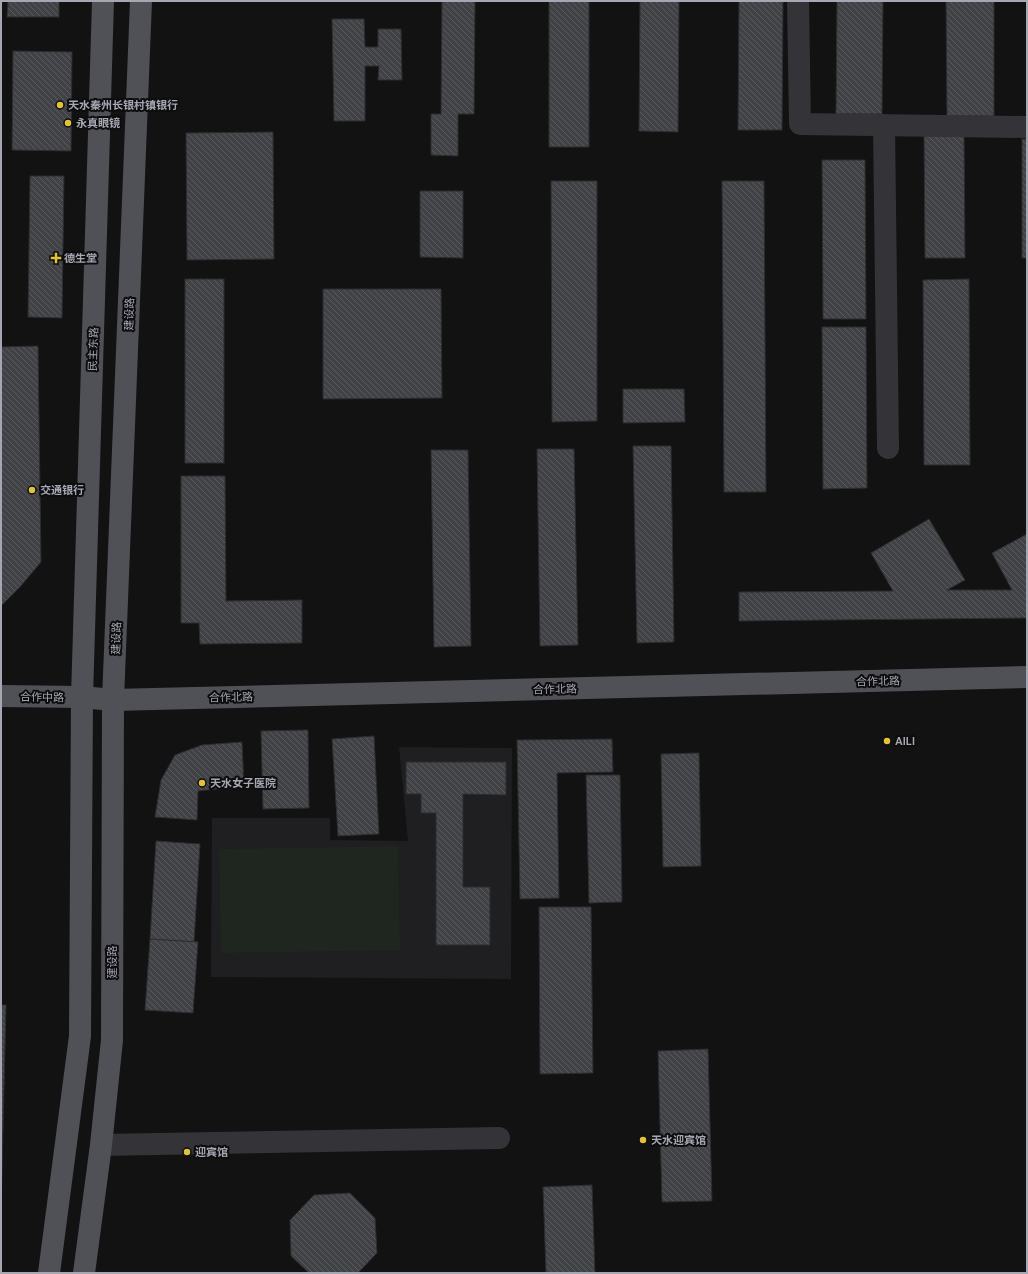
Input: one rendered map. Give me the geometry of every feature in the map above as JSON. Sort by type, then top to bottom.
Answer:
[{"type":"main road","name":"民主东路","points":[[82,697],[103,1]]},
{"type":"main road","name":"建设路","points":[[84,1273],[101,1145],[112,1040],[114,700],[141,1]]},
{"type":"main road","name":"合作北路","points":[[82,697],[114,700],[1027,677]]},
{"type":"main road","name":"合作中路","points":[[1,696],[82,697]]},
{"type":"main road","points":[[49,1273],[80,1036],[82,697]]},
{"type":"street","points":[[798,1],[800,124],[1027,127]]},
{"type":"street","points":[[884,125],[888,448]]},
{"type":"street","points":[[101,1145],[499,1138]]},
{"type":"shaded area","points":[[399,747],[512,748],[511,979],[211,977],[212,818],[330,818],[330,840],[408,841]]},
{"type":"shaded area","points":[[398,846],[400,950],[221,953],[219,849]]},
{"type":"building","points":[[8,1],[59,1],[59,17],[7,17]]},
{"type":"building","points":[[442,1],[475,1],[474,114],[458,114],[458,156],[431,155],[431,114],[441,114]]},
{"type":"building","points":[[549,1],[589,1],[589,147],[549,147]]},
{"type":"building","points":[[640,1],[679,1],[678,132],[639,131]]},
{"type":"building","points":[[739,1],[783,1],[782,130],[738,130]]},
{"type":"building","points":[[837,1],[883,1],[882,114],[836,114]]},
{"type":"building","points":[[946,1],[994,1],[994,116],[947,116]]},
{"type":"building","points":[[332,19],[364,19],[365,47],[378,47],[378,29],[401,29],[402,80],[378,80],[379,66],[365,66],[365,121],[334,121]]},
{"type":"building","points":[[13,51],[72,52],[71,151],[12,150]]},
{"type":"building","points":[[273,132],[274,259],[187,260],[186,133]]},
{"type":"building","points":[[924,133],[964,133],[965,258],[925,258]]},
{"type":"building","points":[[1022,139],[1027,139],[1027,258],[1022,258]]},
{"type":"building","points":[[822,160],[865,160],[866,319],[823,319]]},
{"type":"building","points":[[30,176],[64,176],[62,318],[28,317]]},
{"type":"building","points":[[551,181],[597,181],[597,421],[552,422]]},
{"type":"building","points":[[722,181],[764,181],[766,492],[724,492]]},
{"type":"building","points":[[420,191],[463,191],[463,258],[420,257]]},
{"type":"building","points":[[185,279],[224,279],[224,463],[185,463]]},
{"type":"building","points":[[969,279],[970,465],[924,465],[923,280]]},
{"type":"building","points":[[323,289],[441,289],[442,398],[323,399]]},
{"type":"building","points":[[822,327],[866,327],[867,488],[823,489]]},
{"type":"building","points":[[38,346],[41,562],[20,587],[1,606],[1,347]]},
{"type":"building","points":[[623,389],[684,389],[685,422],[623,423]]},
{"type":"building","points":[[633,446],[671,446],[674,642],[637,643]]},
{"type":"building","points":[[537,449],[574,449],[578,645],[540,646]]},
{"type":"building","points":[[431,450],[468,450],[471,646],[434,647]]},
{"type":"building","points":[[181,476],[225,476],[226,601],[302,600],[302,643],[200,644],[199,623],[181,623]]},
{"type":"building","points":[[929,519],[965,580],[947,590],[1012,590],[992,553],[1027,534],[1027,618],[739,621],[739,592],[893,591],[871,553]]},
{"type":"building","points":[[308,730],[309,808],[263,809],[261,731]]},
{"type":"building","points":[[374,736],[379,834],[338,836],[332,739]]},
{"type":"building","points":[[612,739],[613,772],[557,773],[559,898],[520,899],[517,740]]},
{"type":"building","name":"天水女子医院","points":[[242,742],[244,786],[198,791],[197,820],[155,817],[161,780],[175,755],[202,745]]},
{"type":"building","points":[[699,753],[701,866],[663,867],[661,754]]},
{"type":"building","points":[[406,762],[506,762],[506,795],[463,794],[463,887],[490,887],[490,945],[436,945],[436,813],[421,813],[421,794],[406,794]]},
{"type":"building","points":[[586,775],[620,775],[622,902],[589,903]]},
{"type":"building","points":[[156,841],[200,844],[194,942],[150,939]]},
{"type":"building","points":[[539,907],[591,907],[593,1073],[540,1074]]},
{"type":"building","points":[[150,939],[198,942],[193,1013],[145,1010]]},
{"type":"building","points":[[1,1005],[6,1005],[1,1211]]},
{"type":"building","points":[[708,1049],[712,1201],[662,1202],[658,1051]]},
{"type":"building","points":[[592,1185],[595,1273],[546,1273],[543,1187]]},
{"type":"building","points":[[350,1193],[375,1218],[377,1253],[358,1273],[309,1273],[291,1256],[290,1220],[314,1195]]},
{"type":"place","name":"天水秦州长银村镇银行","points":[[60,105]]},
{"type":"place","name":"永真眼镜","points":[[68,123]]},
{"type":"place","name":"德生堂","points":[[56,258]]},
{"type":"place","name":"交通银行","points":[[32,490]]},
{"type":"place","name":"AILI","points":[[887,741]]},
{"type":"place","name":"天水女子医院","points":[[202,783]]},
{"type":"place","name":"天水迎宾馆","points":[[643,1140]]},
{"type":"place","name":"迎宾馆","points":[[187,1152]]}]
